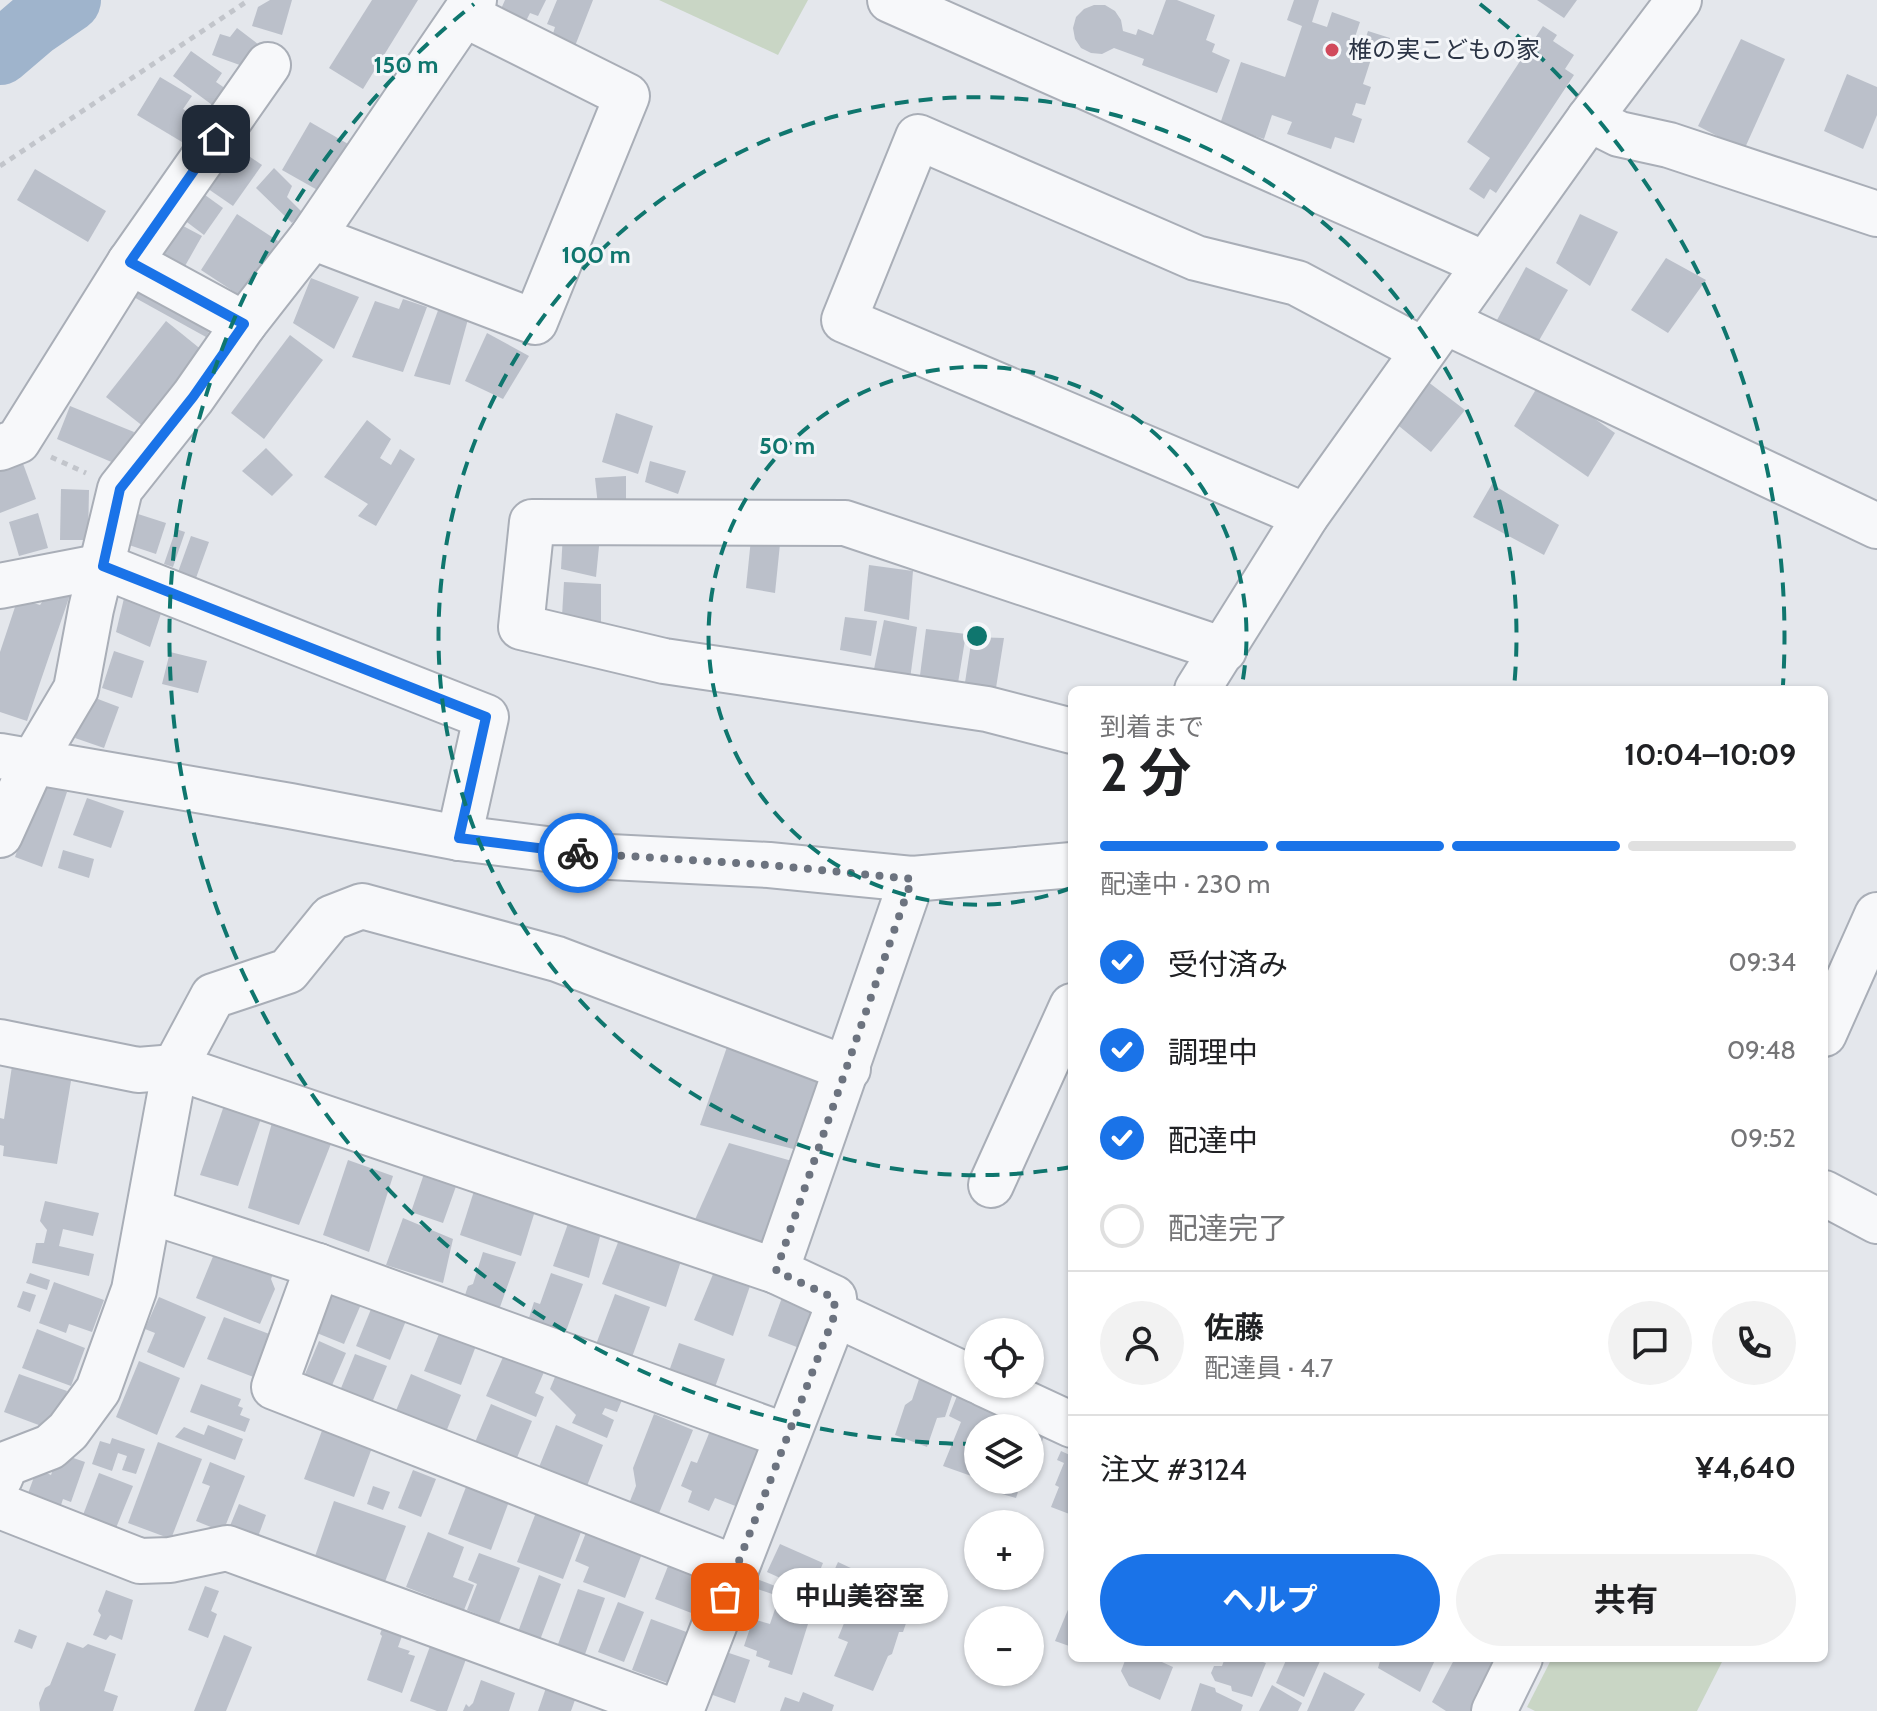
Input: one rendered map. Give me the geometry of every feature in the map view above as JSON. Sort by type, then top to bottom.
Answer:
[{"type":"street","points":[[890,0],[1485,264]]},
{"type":"street","points":[[1200,686],[1306,516],[1589,119],[1679,0]]},
{"type":"street","points":[[0,835],[17,758],[76,689],[91,609],[120,489],[312,237],[469,8],[627,96],[535,322],[312,237]]},
{"type":"street","points":[[9,445],[130,262],[268,65]]},
{"type":"street","points":[[1589,119],[1619,134],[1669,145],[1877,214]]},
{"type":"street","points":[[1306,516],[844,320],[918,137],[1196,258],[1297,283],[1434,336],[1877,526]]},
{"type":"street","points":[[130,262],[244,324]]},
{"type":"street","points":[[1068,730],[987,709],[664,661],[521,627],[532,522],[845,523],[1224,650]]},
{"type":"street","points":[[0,586],[103,566],[486,717],[459,838]]},
{"type":"street","points":[[17,758],[459,838],[610,857],[769,865],[912,879],[1068,865]]},
{"type":"street","points":[[776,1271],[912,879]]},
{"type":"street","points":[[0,1478],[6,1464],[50,1447],[68,1431],[98,1390],[134,1290],[175,1067],[213,996],[288,971],[331,918],[362,906],[557,959],[848,1069]]},
{"type":"street","points":[[1828,1025],[1877,915]]},
{"type":"street","points":[[991,1185],[1068,1015]]},
{"type":"street","points":[[0,1042],[138,1070],[175,1067],[776,1271],[834,1298],[835,1314],[681,1711]]},
{"type":"street","points":[[1828,1195],[1877,1221]]},
{"type":"street","points":[[149,1211],[318,1266],[786,1436]]},
{"type":"street","points":[[318,1266],[274,1387],[736,1568]]},
{"type":"street","points":[[835,1314],[964,1374]]},
{"type":"street","points":[[1014,1398],[1068,1423]]},
{"type":"street","points":[[0,1506],[140,1561],[170,1560],[227,1548],[672,1711]]},
{"type":"street","points":[[1494,1711],[1518,1662]]},
{"type":"path","points":[[0,166],[249,0]]},
{"type":"path","points":[[9,445],[120,489]]},
{"type":"green space","points":[[659,0],[808,0],[778,55]]},
{"type":"green space","points":[[1550,1662],[1722,1662],[1697,1711],[1535,1711],[1527,1707]]},
{"type":"building","points":[[270,0],[292,0],[282,35],[252,26],[258,7]]},
{"type":"building","points":[[372,0],[418,0],[363,89],[329,68]]},
{"type":"building","points":[[505,0],[546,0],[538,16],[530,13],[526,21],[501,9]]},
{"type":"building","points":[[557,0],[593,0],[575,46],[552,37],[555,27],[547,24]]},
{"type":"building","points":[[1166,0],[1177,0],[1215,15],[1206,40],[1215,44],[1212,52],[1230,60],[1217,93],[1142,65],[1144,59],[1114,48],[1102,54],[1091,53],[1081,48],[1075,39],[1073,28],[1076,17],[1094,5],[1105,5],[1115,11],[1123,31],[1136,35],[1138,29],[1153,35]]},
{"type":"building","points":[[1294,0],[1319,0],[1312,22],[1327,27],[1332,12],[1360,22],[1355,37],[1365,40],[1368,31],[1390,38],[1384,56],[1373,53],[1363,84],[1371,87],[1365,105],[1356,103],[1352,115],[1362,119],[1354,143],[1335,137],[1331,149],[1287,134],[1292,122],[1272,115],[1264,139],[1220,124],[1241,62],[1285,77],[1302,26],[1287,20]]},
{"type":"building","points":[[1537,0],[1577,0],[1564,18]]},
{"type":"building","points":[[1543,26],[1557,35],[1553,41],[1574,55],[1565,69],[1574,75],[1496,193],[1490,189],[1484,199],[1469,189],[1490,158],[1467,142]]},
{"type":"building","points":[[237,28],[263,48],[248,68],[212,55],[220,34],[230,37]]},
{"type":"building","points":[[1741,39],[1785,59],[1744,150],[1698,126]]},
{"type":"building","points":[[191,51],[222,73],[216,82],[232,93],[219,110],[173,76]]},
{"type":"building","points":[[1847,74],[1877,87],[1877,115],[1863,149],[1824,131]]},
{"type":"building","points":[[160,77],[192,96],[183,109],[197,118],[182,142],[137,115]]},
{"type":"building","points":[[310,122],[355,148],[328,196],[282,170]]},
{"type":"building","points":[[230,143],[262,165],[233,206],[201,184]]},
{"type":"building","points":[[274,168],[292,186],[287,197],[302,212],[292,223],[256,188]]},
{"type":"building","points":[[35,169],[106,211],[88,242],[17,200]]},
{"type":"building","points":[[194,187],[223,208],[204,235],[175,213]]},
{"type":"building","points":[[237,214],[278,241],[242,297],[201,270]]},
{"type":"building","points":[[1580,214],[1618,232],[1590,286],[1556,263]]},
{"type":"building","points":[[170,219],[202,236],[185,266],[154,248]]},
{"type":"building","points":[[1666,258],[1706,280],[1668,333],[1631,310]]},
{"type":"building","points":[[1526,267],[1568,290],[1537,344],[1497,320]]},
{"type":"building","points":[[311,278],[359,297],[334,349],[293,323]]},
{"type":"building","points":[[143,283],[214,323],[206,337],[130,295]]},
{"type":"building","points":[[403,299],[427,307],[403,372],[352,357],[375,301],[399,309]]},
{"type":"building","points":[[440,305],[470,312],[450,385],[414,376]]},
{"type":"building","points":[[166,321],[203,351],[144,427],[106,397]]},
{"type":"building","points":[[487,333],[529,356],[503,399],[465,381]]},
{"type":"building","points":[[290,335],[323,360],[264,439],[231,413]]},
{"type":"building","points":[[1419,375],[1465,410],[1431,452],[1389,418]]},
{"type":"building","points":[[1541,381],[1615,433],[1588,477],[1514,426]]},
{"type":"building","points":[[70,406],[134,432],[121,466],[57,439]]},
{"type":"building","points":[[616,413],[653,426],[638,474],[602,462]]},
{"type":"building","points":[[367,420],[391,439],[380,458],[391,465],[400,449],[415,459],[376,526],[358,516],[368,504],[324,477]]},
{"type":"building","points":[[266,448],[293,475],[272,496],[242,471]]},
{"type":"building","points":[[18,450],[36,499],[0,513],[0,457]]},
{"type":"building","points":[[650,461],[686,471],[678,494],[645,482]]},
{"type":"building","points":[[626,476],[626,504],[598,506],[595,478]]},
{"type":"building","points":[[1492,484],[1559,525],[1544,555],[1473,517]]},
{"type":"building","points":[[61,489],[89,490],[88,540],[60,540]]},
{"type":"building","points":[[38,513],[48,548],[19,556],[9,522]]},
{"type":"building","points":[[138,514],[166,523],[156,554],[129,545]]},
{"type":"building","points":[[176,529],[185,532],[173,567],[164,564]]},
{"type":"building","points":[[563,533],[600,536],[596,577],[561,569]]},
{"type":"building","points":[[191,536],[209,542],[196,578],[178,572]]},
{"type":"building","points":[[751,539],[780,544],[775,593],[746,588]]},
{"type":"building","points":[[869,565],[913,571],[909,620],[864,611]]},
{"type":"building","points":[[564,582],[601,584],[601,623],[562,616]]},
{"type":"building","points":[[73,586],[27,721],[0,712],[0,652],[18,598],[40,605],[49,592]]},
{"type":"building","points":[[125,594],[163,607],[150,647],[116,632]]},
{"type":"building","points":[[845,617],[877,621],[871,656],[840,650]]},
{"type":"building","points":[[884,620],[917,627],[910,679],[874,669]]},
{"type":"building","points":[[926,629],[966,634],[957,689],[919,683]]},
{"type":"building","points":[[972,637],[1004,638],[995,694],[964,689]]},
{"type":"building","points":[[114,651],[144,661],[132,698],[102,688]]},
{"type":"building","points":[[170,652],[207,661],[198,693],[162,684]]},
{"type":"building","points":[[90,696],[119,707],[104,748],[75,738]]},
{"type":"building","points":[[41,783],[67,792],[42,867],[15,857]]},
{"type":"building","points":[[87,798],[124,811],[111,848],[73,835]]},
{"type":"building","points":[[63,850],[94,859],[89,878],[58,868]]},
{"type":"building","points":[[728,1044],[833,1077],[805,1152],[700,1125]]},
{"type":"building","points":[[12,1066],[72,1075],[57,1164],[3,1156],[0,1118],[4,1119]]},
{"type":"building","points":[[229,1091],[267,1101],[238,1186],[200,1175]]},
{"type":"building","points":[[275,1112],[336,1131],[299,1225],[248,1208]]},
{"type":"building","points":[[729,1143],[799,1163],[767,1247],[693,1224]]},
{"type":"building","points":[[348,1160],[393,1176],[369,1252],[323,1235]]},
{"type":"building","points":[[428,1162],[460,1175],[443,1223],[411,1212]]},
{"type":"building","points":[[474,1191],[535,1211],[521,1256],[460,1235]]},
{"type":"building","points":[[45,1201],[99,1213],[93,1236],[63,1229],[59,1246],[94,1254],[89,1276],[32,1263],[36,1243],[44,1243],[47,1230],[40,1221]]},
{"type":"building","points":[[403,1218],[453,1239],[443,1283],[386,1265]]},
{"type":"building","points":[[570,1218],[602,1229],[589,1278],[553,1266]]},
{"type":"building","points":[[622,1232],[683,1255],[666,1307],[602,1284]]},
{"type":"building","points":[[221,1237],[278,1261],[271,1279],[275,1289],[260,1324],[196,1298]]},
{"type":"building","points":[[483,1252],[516,1262],[500,1307],[490,1309],[463,1301],[468,1286],[473,1284]]},
{"type":"building","points":[[716,1267],[751,1283],[733,1336],[694,1320]]},
{"type":"building","points":[[30,1273],[50,1280],[47,1290],[26,1283]]},
{"type":"building","points":[[551,1273],[583,1284],[565,1334],[528,1321],[534,1302],[540,1304]]},
{"type":"building","points":[[326,1280],[365,1295],[344,1344],[307,1329]]},
{"type":"building","points":[[54,1282],[104,1300],[92,1332],[69,1324],[66,1333],[39,1323]]},
{"type":"building","points":[[23,1291],[36,1295],[30,1312],[17,1307]]},
{"type":"building","points":[[378,1292],[412,1306],[390,1360],[356,1346]]},
{"type":"building","points":[[784,1292],[823,1306],[802,1349],[768,1336]]},
{"type":"building","points":[[615,1294],[650,1307],[631,1360],[595,1347]]},
{"type":"building","points":[[159,1297],[206,1317],[184,1368],[147,1352],[155,1333],[145,1329]]},
{"type":"building","points":[[224,1317],[272,1335],[256,1378],[207,1359]]},
{"type":"building","points":[[443,1324],[479,1338],[461,1385],[424,1371]]},
{"type":"building","points":[[37,1329],[85,1348],[71,1386],[22,1368]]},
{"type":"building","points":[[319,1341],[346,1353],[330,1390],[300,1386]]},
{"type":"building","points":[[510,1341],[550,1358],[535,1393],[544,1397],[536,1417],[486,1396]]},
{"type":"building","points":[[679,1343],[725,1359],[714,1390],[668,1374]]},
{"type":"building","points":[[355,1354],[387,1366],[369,1410],[337,1398]]},
{"type":"building","points":[[562,1360],[627,1388],[617,1412],[605,1408],[602,1414],[614,1420],[607,1438],[572,1423],[576,1415],[550,1389]]},
{"type":"building","points":[[139,1361],[180,1378],[157,1435],[116,1417]]},
{"type":"building","points":[[19,1374],[67,1391],[56,1420],[44,1427],[4,1412]]},
{"type":"building","points":[[411,1374],[461,1395],[446,1432],[393,1418]]},
{"type":"building","points":[[920,1376],[955,1387],[945,1417],[937,1418],[927,1447],[895,1435],[905,1405],[912,1400]]},
{"type":"building","points":[[201,1384],[241,1399],[238,1406],[243,1408],[240,1415],[250,1419],[245,1432],[190,1412]]},
{"type":"building","points":[[959,1391],[964,1393],[964,1398],[974,1398],[999,1410],[997,1414],[964,1414],[964,1473],[943,1466],[961,1422],[949,1416]]},
{"type":"building","points":[[491,1404],[532,1421],[514,1465],[473,1447]]},
{"type":"building","points":[[654,1414],[693,1430],[657,1518],[628,1506],[636,1486],[633,1468]]},
{"type":"building","points":[[714,1421],[770,1443],[743,1509],[715,1498],[709,1511],[688,1502],[692,1491],[681,1486],[691,1461],[697,1463]]},
{"type":"building","points":[[208,1425],[243,1439],[235,1460],[175,1437],[184,1427],[204,1435]]},
{"type":"building","points":[[556,1425],[603,1445],[585,1491],[537,1472]]},
{"type":"building","points":[[323,1428],[373,1445],[354,1497],[304,1479]]},
{"type":"building","points":[[112,1438],[145,1449],[136,1474],[122,1470],[127,1456],[118,1453],[112,1471],[92,1464],[100,1441],[110,1444]]},
{"type":"building","points":[[158,1442],[202,1459],[171,1539],[128,1523]]},
{"type":"building","points":[[1061,1451],[1068,1454],[1068,1513],[1051,1507],[1064,1463],[1057,1460]]},
{"type":"building","points":[[59,1453],[85,1462],[71,1502],[63,1499],[60,1508],[27,1496],[37,1469],[51,1475]]},
{"type":"building","points":[[210,1462],[245,1476],[223,1532],[196,1521],[210,1486],[202,1483]]},
{"type":"building","points":[[413,1470],[436,1479],[421,1517],[398,1508]]},
{"type":"building","points":[[99,1473],[133,1486],[116,1528],[83,1515]]},
{"type":"building","points":[[469,1479],[511,1496],[491,1550],[448,1534]]},
{"type":"building","points":[[373,1486],[390,1492],[383,1510],[367,1504]]},
{"type":"building","points":[[334,1501],[406,1526],[383,1587],[313,1562]]},
{"type":"building","points":[[540,1502],[586,1519],[563,1579],[517,1562]]},
{"type":"building","points":[[239,1504],[266,1515],[255,1545],[227,1533]]},
{"type":"building","points":[[587,1530],[643,1551],[625,1598],[583,1582],[589,1567],[575,1561]]},
{"type":"building","points":[[428,1532],[464,1547],[453,1577],[474,1585],[464,1610],[406,1587]]},
{"type":"building","points":[[780,1544],[823,1563],[811,1592],[767,1572]]},
{"type":"building","points":[[479,1553],[520,1568],[499,1623],[467,1610],[477,1584],[468,1580]]},
{"type":"building","points":[[670,1561],[702,1573],[697,1586],[716,1594],[707,1619],[655,1599]]},
{"type":"building","points":[[838,1562],[855,1570],[842,1599],[825,1591]]},
{"type":"building","points":[[539,1575],[561,1584],[540,1640],[518,1632]]},
{"type":"building","points":[[749,1576],[778,1587],[775,1595],[746,1585]]},
{"type":"building","points":[[205,1586],[219,1591],[211,1611],[217,1614],[208,1638],[188,1630]]},
{"type":"building","points":[[578,1589],[605,1598],[584,1657],[557,1647]]},
{"type":"building","points":[[106,1590],[133,1600],[122,1640],[110,1635],[106,1640],[93,1635]]},
{"type":"building","points":[[871,1591],[912,1606],[903,1632],[899,1632],[892,1654],[888,1656],[873,1691],[834,1676],[848,1642],[838,1638],[849,1611],[860,1616]]},
{"type":"building","points":[[779,1597],[813,1608],[792,1675],[768,1667],[770,1661],[756,1656],[757,1651],[744,1646],[753,1619],[770,1624]]},
{"type":"building","points":[[618,1602],[644,1612],[624,1662],[598,1652]]},
{"type":"building","points":[[1068,1610],[1068,1646],[1055,1641]]},
{"type":"building","points":[[651,1619],[692,1634],[673,1685],[632,1670]]},
{"type":"building","points":[[385,1621],[405,1628],[398,1647],[415,1656],[402,1693],[367,1680]]},
{"type":"building","points":[[19,1629],[37,1636],[32,1649],[14,1642]]},
{"type":"building","points":[[224,1635],[252,1647],[226,1711],[194,1711]]},
{"type":"building","points":[[433,1638],[469,1651],[447,1711],[437,1711],[410,1701]]},
{"type":"building","points":[[67,1642],[83,1648],[88,1644],[116,1654],[104,1691],[118,1696],[113,1711],[40,1711],[39,1703],[45,1688],[50,1685]]},
{"type":"building","points":[[726,1652],[750,1660],[735,1703],[710,1694]]},
{"type":"building","points":[[1124,1662],[1162,1662],[1173,1667],[1160,1700],[1129,1686],[1121,1671]]},
{"type":"building","points":[[1224,1662],[1266,1663],[1252,1697],[1232,1691],[1231,1686],[1215,1681],[1211,1673],[1214,1666],[1222,1666]]},
{"type":"building","points":[[1285,1662],[1320,1662],[1304,1697],[1276,1683]]},
{"type":"building","points":[[1380,1662],[1434,1662],[1420,1692],[1378,1668]]},
{"type":"building","points":[[1453,1662],[1499,1662],[1474,1711],[1446,1711],[1432,1702]]},
{"type":"building","points":[[1324,1672],[1365,1694],[1354,1711],[1307,1711]]},
{"type":"building","points":[[549,1679],[571,1686],[567,1697],[575,1700],[571,1711],[538,1711]]},
{"type":"building","points":[[481,1680],[515,1693],[509,1711],[463,1711],[466,1704],[469,1707],[473,1703]]},
{"type":"building","points":[[1200,1683],[1243,1705],[1241,1711],[1191,1711]]},
{"type":"building","points":[[1272,1685],[1302,1703],[1298,1711],[1259,1711]]},
{"type":"building","points":[[803,1692],[834,1705],[832,1711],[780,1711],[785,1697],[799,1702]]},
{"type":"waterway","points":[[0,53],[69,0]]},
{"type":"way so far","points":[[578,853],[769,865],[912,879],[776,1271],[834,1298],[835,1314],[725,1597]]},
{"type":"place","name":"椎の実こどもの家","points":[[1332,50]]},
{"type":"place","name":"中山美容室","points":[[725,1597]]},
{"type":"route","points":[[216,139],[130,262],[244,324],[193,397],[120,489],[103,566],[486,717],[459,838],[578,853]]}]
